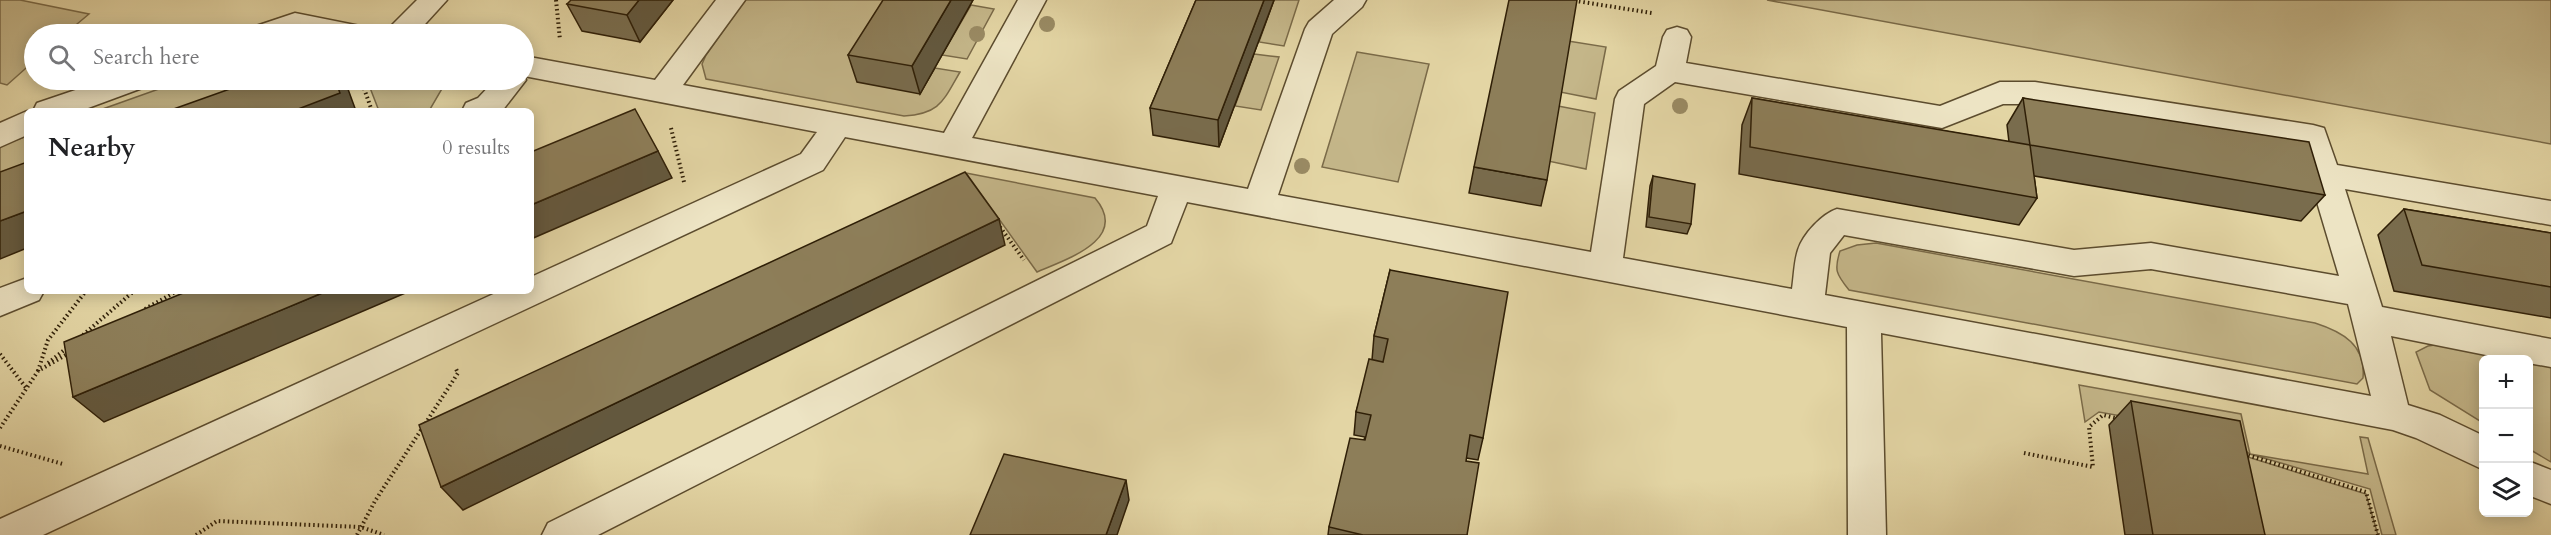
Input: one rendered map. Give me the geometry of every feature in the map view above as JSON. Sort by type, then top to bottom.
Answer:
[{"type":"street","points":[[410,24],[433,0]]},
{"type":"street","points":[[666,107],[731,0]]},
{"type":"street","points":[[952,146],[1032,0]]},
{"type":"street","points":[[1258,203],[1319,29],[1352,0]]},
{"type":"street","points":[[1670,71],[1677,37]]},
{"type":"street","points":[[534,69],[666,107],[837,126],[952,146],[2393,415],[2427,426],[2479,452]]},
{"type":"street","points":[[1605,267],[1629,99],[1670,71],[1942,117],[2000,93],[2035,93],[2313,136],[2365,306],[2393,415]]},
{"type":"street","points":[[56,108],[107,90]]},
{"type":"street","points":[[484,108],[489,106],[503,90]]},
{"type":"street","points":[[0,136],[24,124]]},
{"type":"street","points":[[534,290],[812,162],[837,126]]},
{"type":"street","points":[[2324,174],[2551,213]]},
{"type":"street","points":[[561,535],[1160,234],[1178,187]]},
{"type":"street","points":[[1807,305],[1814,250],[1837,221],[2074,263],[2151,256],[2551,352]]},
{"type":"street","points":[[0,302],[24,292]]},
{"type":"street","points":[[4,535],[526,294]]},
{"type":"street","points":[[1864,317],[1867,535]]},
{"type":"street","points":[[2533,479],[2551,488]]},
{"type":"path","points":[[556,0],[561,46]]},
{"type":"path","points":[[1570,0],[1615,7]]},
{"type":"path","points":[[365,90],[371,108]]},
{"type":"path","points":[[666,107],[681,177],[686,185]]},
{"type":"path","points":[[996,222],[1030,268]]},
{"type":"path","points":[[0,428],[38,371],[48,340],[84,294]]},
{"type":"path","points":[[38,371],[131,294]]},
{"type":"path","points":[[137,314],[172,294]]},
{"type":"path","points":[[357,535],[380,493],[458,373],[441,333]]},
{"type":"path","points":[[38,371],[78,348]]},
{"type":"path","points":[[0,354],[27,389]]},
{"type":"path","points":[[2024,453],[2093,467],[2089,427],[2103,415],[2126,420]]},
{"type":"path","points":[[0,446],[73,467]]},
{"type":"path","points":[[2238,452],[2366,492],[2378,535]]},
{"type":"path","points":[[196,535],[217,521],[361,527],[384,535]]},
{"type":"shaded area","points":[[0,0],[20,0],[89,14],[77,24],[24,24],[24,70],[7,85],[0,83]]},
{"type":"shaded area","points":[[745,0],[904,0],[920,93],[935,68],[960,72],[944,98],[933,109],[916,115],[904,116],[706,79],[702,64],[706,55]]},
{"type":"shaded area","points":[[1274,0],[1299,0],[1284,46],[1259,42]]},
{"type":"shaded area","points":[[1767,0],[2551,0],[2551,144]]},
{"type":"shaded area","points":[[971,5],[994,9],[967,59],[942,55]]},
{"type":"shaded area","points":[[1568,41],[1606,47],[1596,99],[1560,92]]},
{"type":"shaded area","points":[[1357,52],[1429,64],[1398,182],[1322,167]]},
{"type":"shaded area","points":[[1254,54],[1279,57],[1261,110],[1235,106]]},
{"type":"shaded area","points":[[156,90],[307,90],[257,108],[105,108]]},
{"type":"shaded area","points":[[371,90],[441,90],[431,108],[378,108]]},
{"type":"shaded area","points":[[1558,106],[1595,113],[1586,169],[1548,161]]},
{"type":"shaded area","points":[[24,137],[24,194],[0,203],[0,146]]},
{"type":"shaded area","points":[[966,173],[1095,198],[1104,212],[1105,225],[1100,236],[1090,246],[1064,261],[1037,272]]},
{"type":"shaded area","points":[[1876,243],[2315,323],[2335,331],[2357,348],[2363,367],[2363,378],[2357,384],[1849,290],[1837,272],[1840,251],[1857,245]]},
{"type":"shaded area","points":[[2441,344],[2505,355],[2479,355],[2479,421],[2430,390],[2416,352],[2428,346]]},
{"type":"shaded area","points":[[2533,360],[2551,363],[2551,462],[2533,451]]},
{"type":"shaded area","points":[[2079,385],[2241,414],[2250,454],[2222,434],[2099,412],[2085,422]]},
{"type":"shaded area","points":[[2360,437],[2368,438],[2396,535],[2382,535],[2370,489],[2250,454],[2368,474]]},
{"type":"shaded area","points":[[2235,453],[2366,494],[2378,535],[2233,535]]},
{"type":"building","points":[[571,0],[639,0],[627,15],[567,4]]},
{"type":"building","points":[[883,0],[951,0],[912,66],[848,55]]},
{"type":"building","points":[[1196,0],[1264,0],[1218,120],[1150,108]]},
{"type":"building","points":[[1509,0],[1577,0],[1547,180],[1474,167]]},
{"type":"building","points":[[227,90],[339,90],[340,93],[301,108],[176,108]]},
{"type":"building","points":[[1752,98],[2030,145],[2037,198],[1750,147]]},
{"type":"building","points":[[2023,98],[2309,142],[2325,195],[2030,145]]},
{"type":"building","points":[[635,109],[658,151],[534,204],[534,151]]},
{"type":"building","points":[[24,163],[24,212],[0,221],[0,172]]},
{"type":"building","points":[[965,172],[999,219],[441,487],[419,425]]},
{"type":"building","points":[[1653,176],[1695,184],[1691,224],[1649,217]]},
{"type":"building","points":[[2404,209],[2551,233],[2551,287],[2422,265]]},
{"type":"building","points":[[1390,270],[1508,292],[1483,438],[1470,435],[1466,461],[1479,463],[1467,535],[1363,535],[1329,527],[1350,438],[1365,440],[1371,415],[1356,412],[1369,359],[1383,362],[1388,339],[1374,336]]},
{"type":"building","points":[[181,294],[320,294],[73,397],[64,342]]},
{"type":"building","points":[[2131,401],[2240,421],[2265,535],[2153,535]]},
{"type":"building","points":[[1004,454],[1126,480],[1106,535],[970,535]]}]
